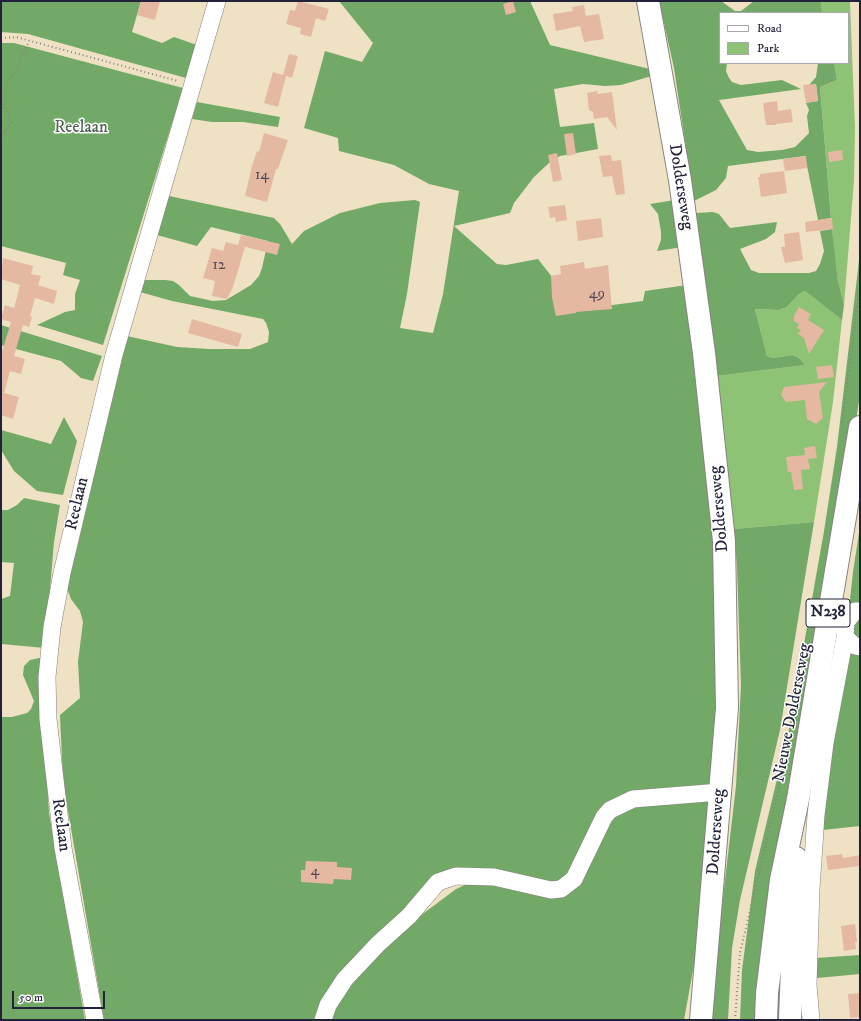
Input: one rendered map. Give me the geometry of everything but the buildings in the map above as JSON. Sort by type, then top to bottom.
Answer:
[{"type":"main road","name":"Dolderseweg","points":[[648,1],[680,180],[704,353],[724,541],[727,708],[701,1020]]},
{"type":"main road","name":"Nieuwe Dolderseweg","points":[[766,1020],[767,993],[780,880],[798,799],[851,427]]},
{"type":"main road","name":"Nieuwe Dolderseweg","points":[[790,1020],[798,799]]},
{"type":"street","name":"Reelaan","points":[[95,1020],[63,848],[48,718],[47,676],[52,634],[62,573],[114,356],[217,1]]},
{"type":"street","points":[[811,1020],[808,985],[811,889],[816,815],[825,743],[845,637],[846,622],[855,611],[860,610]]},
{"type":"street","points":[[845,637],[855,646],[860,646]]},
{"type":"street","points":[[323,1020],[328,1005],[345,979],[378,944],[409,916],[438,882],[456,876],[494,877],[551,890],[561,889],[574,879],[604,817],[610,810],[633,799],[720,792]]},
{"type":"path","points":[[1,38],[16,37],[192,85]]},
{"type":"path","points":[[1,137],[11,124],[1,95],[18,66],[29,41]]},
{"type":"path","points":[[851,427],[860,286]]},
{"type":"path","name":"Nieuwe Dolderseweg","points":[[735,1020],[740,953],[779,788],[801,671]]},
{"type":"green space","points":[[1,1],[141,1],[132,32],[162,43],[174,37],[197,45],[186,78],[28,34],[1,32]]},
{"type":"green space","points":[[339,1],[530,1],[550,45],[654,70],[655,75],[621,85],[605,86],[583,84],[554,89],[560,127],[594,123],[598,149],[560,156],[549,163],[534,177],[514,203],[510,213],[454,226],[497,264],[506,265],[538,259],[576,308],[582,309],[643,301],[645,291],[687,285],[716,516],[718,786],[624,797],[566,880],[558,885],[455,877],[316,1020],[104,1020],[63,782],[60,715],[80,698],[78,662],[83,622],[80,611],[71,599],[65,583],[127,336],[177,347],[250,349],[268,342],[269,332],[263,319],[172,301],[140,292],[144,280],[165,280],[173,281],[190,296],[213,301],[226,300],[251,285],[259,276],[262,268],[268,241],[211,227],[197,246],[157,235],[169,196],[274,218],[280,224],[292,244],[304,231],[340,213],[380,203],[415,200],[420,202],[407,294],[400,328],[433,333],[443,294],[459,191],[429,184],[394,165],[339,151],[338,138],[304,128],[325,51],[362,62],[373,43]]},
{"type":"green space","points":[[659,1],[721,1],[735,11],[741,11],[754,1],[821,1],[822,12],[719,12],[719,64],[727,64],[726,71],[732,82],[741,85],[782,80],[801,89],[719,100],[747,150],[758,152],[782,150],[795,147],[809,133],[807,116],[809,110],[806,103],[818,101],[816,84],[809,85],[816,77],[818,64],[834,64],[837,80],[820,87],[831,218],[818,220],[805,156],[728,166],[726,178],[716,190],[694,201],[674,68]]},
{"type":"green space","points":[[821,1],[850,1],[855,128],[854,181],[844,305],[838,281],[833,241],[820,87],[837,80],[834,64],[849,64],[849,12],[822,12]]},
{"type":"green space","name":"Reelaan","points":[[1,43],[14,43],[183,88],[103,345],[37,325],[65,312],[75,310],[75,294],[80,280],[63,275],[66,263],[1,246]]},
{"type":"green space","points":[[197,102],[280,117],[278,127],[243,122],[212,122],[192,119]]},
{"type":"green space","points":[[675,200],[682,247],[657,251],[661,240],[661,232],[658,214],[650,204]]},
{"type":"green space","points":[[713,212],[719,214],[730,228],[777,222],[775,232],[766,239],[740,249],[751,270],[759,273],[809,273],[816,271],[824,251],[820,231],[832,229],[838,281],[844,305],[842,320],[805,291],[799,294],[787,307],[779,310],[755,309],[767,356],[773,358],[792,355],[798,357],[805,365],[717,376],[696,213]]},
{"type":"green space","points":[[860,252],[860,394],[855,427],[758,1020],[740,1020],[742,970],[755,871],[789,729],[824,531],[837,447]]},
{"type":"green space","points":[[805,291],[842,320],[833,402],[814,522],[734,529],[717,376],[805,365],[798,357],[792,355],[773,358],[767,356],[755,309],[779,310],[787,307],[799,294]]},
{"type":"green space","points":[[1,325],[102,356],[93,381],[81,378],[61,361],[1,345]]},
{"type":"green space","points":[[64,417],[77,441],[63,495],[37,491],[14,471],[1,450],[1,430],[51,444]]},
{"type":"green space","points":[[24,498],[60,505],[54,542],[45,648],[1,644],[1,599],[10,596],[14,563],[1,562],[1,510],[8,510],[17,505]]},
{"type":"green space","points":[[814,522],[780,730],[740,900],[732,948],[728,1020],[712,1020],[715,966],[736,786],[741,685],[737,567],[734,529]]},
{"type":"green space","points":[[860,526],[860,826],[823,830],[830,748],[837,719],[853,572]]},
{"type":"green space","points":[[44,657],[49,813],[85,1020],[1,1020],[1,717],[12,717],[27,713],[31,709],[34,701],[23,675],[24,666],[30,660]]},
{"type":"green space","points":[[713,796],[698,943],[684,1020],[330,1020],[347,985],[412,922],[456,889],[467,884],[486,883],[562,895],[608,820],[626,807]]},
{"type":"green space","points":[[860,955],[860,974],[817,978],[816,958]]}]
